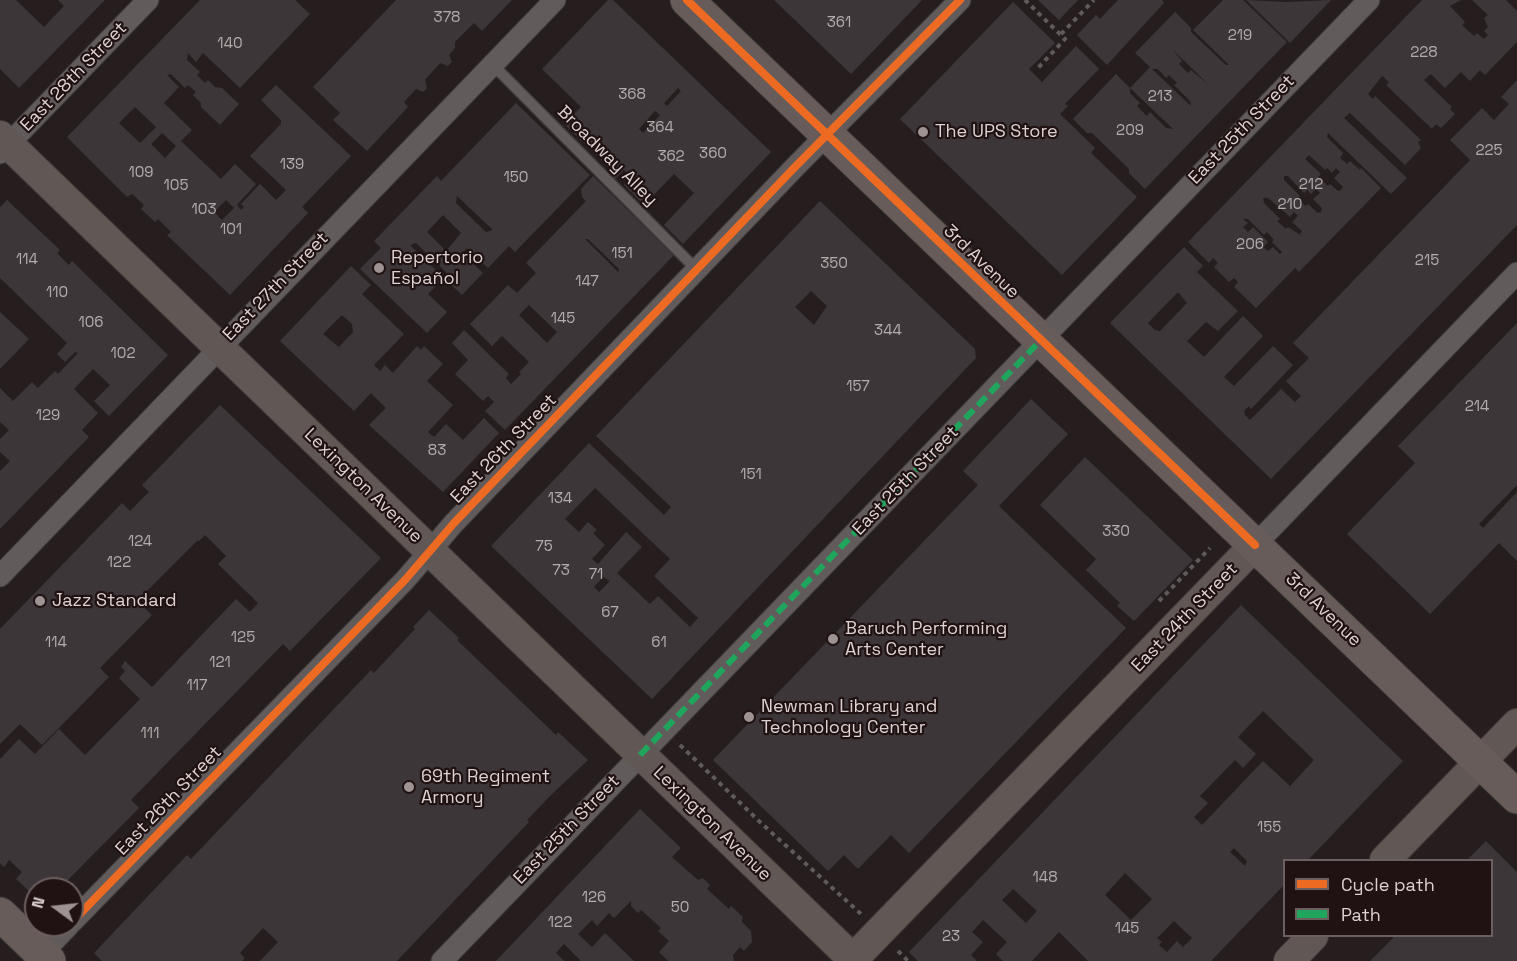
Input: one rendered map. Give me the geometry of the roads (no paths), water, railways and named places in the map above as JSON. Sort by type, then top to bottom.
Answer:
[{"type":"main road","name":"3rd Avenue","points":[[687,0],[1517,797]]},
{"type":"main road","name":"Lexington Avenue","points":[[3,145],[219,347],[853,960]]},
{"type":"main road","name":"East 24th Street","points":[[853,960],[1255,545]]},
{"type":"main road","points":[[1387,859],[1517,724]]},
{"type":"main road","points":[[0,914],[42,959]]},
{"type":"main road","points":[[1289,961],[1312,937]]},
{"type":"street","name":"East 28th Street","points":[[3,145],[148,0]]},
{"type":"street","name":"East 27th Street","points":[[0,576],[555,0]]},
{"type":"street","name":"East 26th Street","points":[[84,911],[430,552],[454,523],[697,270],[960,0]]},
{"type":"street","name":"East 25th Street","points":[[442,961],[1369,0]]},
{"type":"street","name":"East 24th Street","points":[[1255,545],[1517,273]]},
{"type":"street","name":"East 26th Street","points":[[42,959],[60,937]]},
{"type":"lane","name":"Broadway Alley","points":[[492,64],[697,270]]},
{"type":"place","name":"The UPS Store","points":[[923,132]]},
{"type":"place","name":"Repertorio Español","points":[[379,268]]},
{"type":"place","name":"Jazz Standard","points":[[40,601]]},
{"type":"place","name":"Baruch Performing Arts Center","points":[[833,639]]},
{"type":"place","name":"Newman Library and Technology Center","points":[[749,717]]},
{"type":"place","name":"69th Regiment Armory","points":[[409,787]]}]
